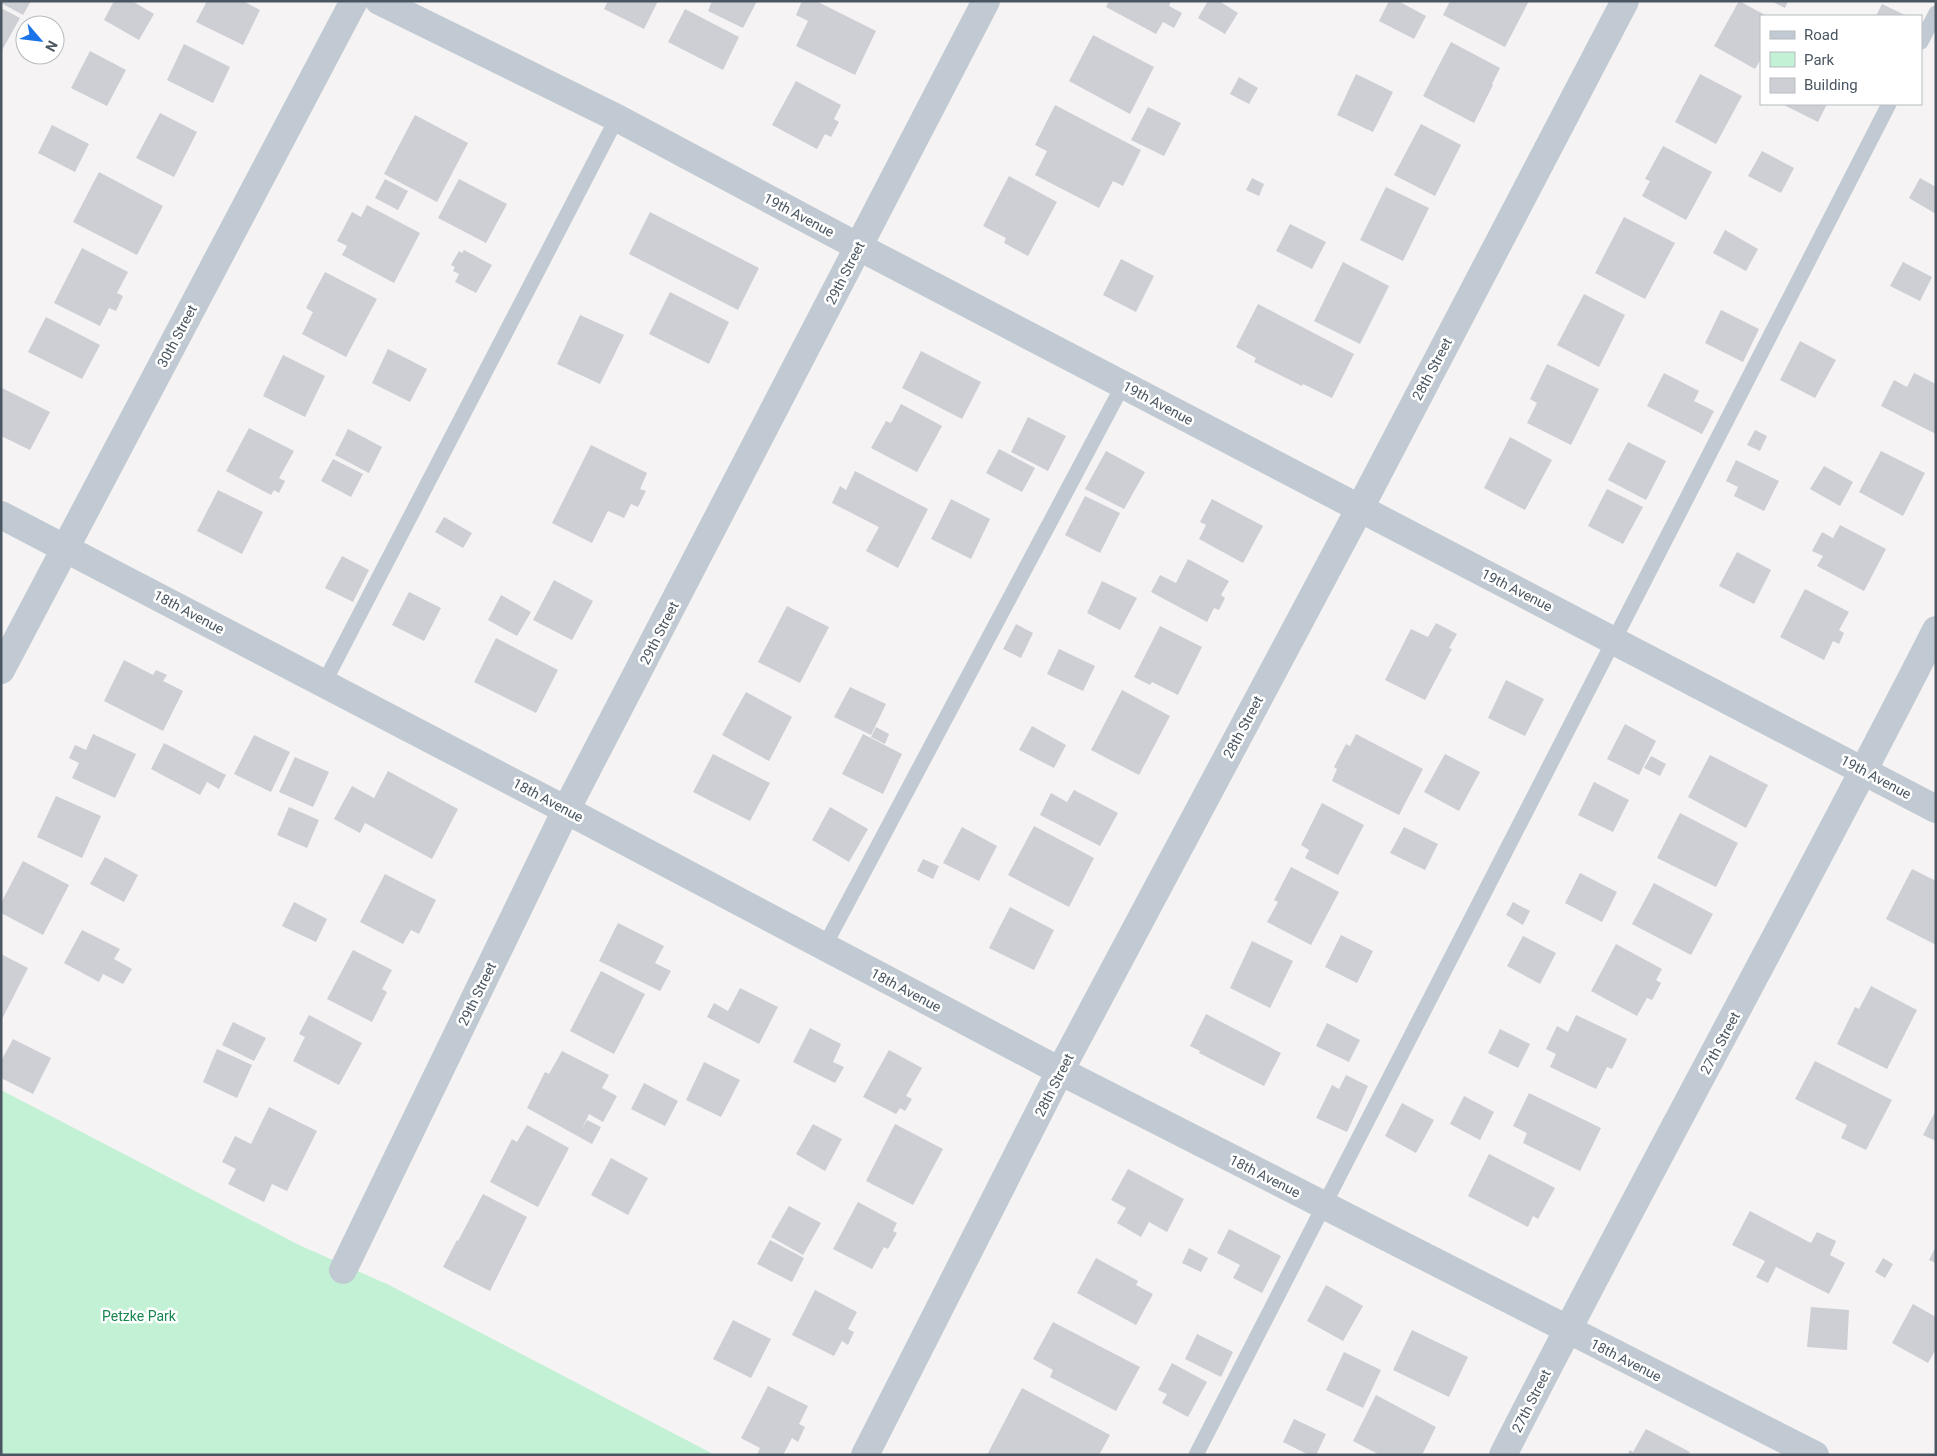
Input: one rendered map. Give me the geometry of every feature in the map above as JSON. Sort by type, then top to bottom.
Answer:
[{"type":"street","name":"30th Street","points":[[1,670],[354,1]]},
{"type":"street","name":"19th Avenue","points":[[379,1],[617,118],[859,247],[1936,809]]},
{"type":"street","name":"29th Street","points":[[343,1270],[566,810],[986,1]]},
{"type":"street","name":"28th Street","points":[[865,1455],[1060,1071],[1360,508],[1625,1]]},
{"type":"street","name":"18th Avenue","points":[[1,515],[1060,1071],[1815,1455]]},
{"type":"street","name":"27th Street","points":[[1503,1455],[1567,1330],[1864,771],[1936,630]]},
{"type":"lane","points":[[1922,40],[1936,13]]},
{"type":"lane","points":[[1196,1455],[1888,105]]},
{"type":"lane","points":[[324,683],[617,118]]},
{"type":"lane","points":[[824,946],[1123,385]]},
{"type":"green space","name":"Petzke Park","points":[[1,1090],[299,1245],[389,1285],[715,1455],[1,1455]]},
{"type":"building","points":[[1,1],[31,1],[23,15],[1,3]]},
{"type":"building","points":[[114,1],[132,1],[154,14],[139,40],[104,20]]},
{"type":"building","points":[[207,1],[243,1],[260,10],[243,45],[196,22]]},
{"type":"building","points":[[608,1],[658,1],[644,29],[604,9]]},
{"type":"building","points":[[712,1],[757,1],[743,28],[708,11]]},
{"type":"building","points":[[802,1],[816,1],[876,31],[855,75],[796,46],[808,21],[796,15]]},
{"type":"building","points":[[1109,1],[1171,1],[1169,6],[1182,13],[1174,28],[1163,22],[1156,34],[1106,7]]},
{"type":"building","points":[[1208,1],[1219,1],[1238,13],[1225,34],[1198,18]]},
{"type":"building","points":[[1389,1],[1398,1],[1426,16],[1414,39],[1379,21]]},
{"type":"building","points":[[1450,1],[1529,1],[1505,47],[1443,15]]},
{"type":"building","points":[[1739,1],[1765,15],[1760,15],[1760,61],[1755,69],[1714,46]]},
{"type":"building","points":[[1771,1],[1788,1],[1785,8]]},
{"type":"building","points":[[1882,4],[1905,15],[1876,15]]},
{"type":"building","points":[[1,8],[15,15],[15,27],[1,52]]},
{"type":"building","points":[[685,9],[739,37],[723,70],[668,42]]},
{"type":"building","points":[[1093,35],[1154,67],[1130,114],[1069,81]]},
{"type":"building","points":[[1451,42],[1500,68],[1474,123],[1423,96]]},
{"type":"building","points":[[184,44],[230,67],[213,103],[167,80]]},
{"type":"building","points":[[90,51],[126,70],[107,106],[71,88]]},
{"type":"building","points":[[1356,74],[1393,92],[1373,132],[1337,115]]},
{"type":"building","points":[[1700,74],[1742,96],[1716,144],[1675,122]]},
{"type":"building","points":[[1239,77],[1258,88],[1249,104],[1230,94]]},
{"type":"building","points":[[796,81],[841,105],[834,119],[839,122],[831,137],[825,134],[817,149],[772,125]]},
{"type":"building","points":[[1055,105],[1141,150],[1123,186],[1113,181],[1099,208],[1035,175],[1047,151],[1035,145]]},
{"type":"building","points":[[1784,105],[1826,105],[1818,122]]},
{"type":"building","points":[[1148,107],[1181,123],[1164,156],[1131,140]]},
{"type":"building","points":[[160,113],[197,132],[174,177],[136,158]]},
{"type":"building","points":[[415,115],[468,143],[437,202],[384,174]]},
{"type":"building","points":[[1421,124],[1461,145],[1435,196],[1394,175]]},
{"type":"building","points":[[52,125],[89,144],[75,172],[38,153]]},
{"type":"building","points":[[1663,146],[1712,172],[1686,220],[1642,196],[1650,181],[1645,179]]},
{"type":"building","points":[[1762,151],[1794,168],[1781,193],[1748,176]]},
{"type":"building","points":[[99,172],[163,206],[137,255],[73,222]]},
{"type":"building","points":[[1009,176],[1057,202],[1028,256],[1004,243],[1006,238],[983,226]]},
{"type":"building","points":[[1252,178],[1264,184],[1259,196],[1246,190]]},
{"type":"building","points":[[1920,178],[1936,187],[1936,214],[1909,198]]},
{"type":"building","points":[[385,179],[408,191],[398,210],[375,198]]},
{"type":"building","points":[[459,179],[507,204],[486,243],[438,218]]},
{"type":"building","points":[[1386,187],[1429,208],[1403,261],[1360,240]]},
{"type":"building","points":[[367,205],[420,233],[394,283],[342,255],[347,246],[337,241],[352,212],[361,217]]},
{"type":"building","points":[[650,212],[759,268],[738,310],[629,254]]},
{"type":"building","points":[[1624,217],[1675,243],[1645,299],[1595,273]]},
{"type":"building","points":[[1290,224],[1326,242],[1312,269],[1276,251]]},
{"type":"building","points":[[1725,230],[1758,249],[1746,271],[1713,253]]},
{"type":"building","points":[[82,248],[128,272],[117,293],[123,296],[116,311],[109,308],[100,326],[54,303]]},
{"type":"building","points":[[464,250],[492,265],[476,293],[455,282],[459,274],[453,271],[455,267],[451,265],[459,251],[462,253]]},
{"type":"building","points":[[1121,259],[1154,276],[1136,312],[1103,295]]},
{"type":"building","points":[[1343,262],[1389,286],[1360,344],[1314,321]]},
{"type":"building","points":[[1903,262],[1932,277],[1920,301],[1890,286]]},
{"type":"building","points":[[325,272],[377,299],[346,357],[302,334],[313,312],[306,308]]},
{"type":"building","points":[[670,292],[729,322],[709,364],[649,334]]},
{"type":"building","points":[[1584,294],[1625,315],[1599,367],[1557,345]]},
{"type":"building","points":[[1258,304],[1354,354],[1332,398],[1303,384],[1302,386],[1254,362],[1256,358],[1236,347]]},
{"type":"building","points":[[1721,310],[1759,329],[1743,362],[1705,343]]},
{"type":"building","points":[[580,315],[624,335],[600,384],[557,364]]},
{"type":"building","points":[[46,317],[100,345],[82,379],[28,352]]},
{"type":"building","points":[[1800,341],[1836,360],[1815,398],[1780,380]]},
{"type":"building","points":[[388,349],[427,369],[410,402],[372,383]]},
{"type":"building","points":[[921,351],[981,382],[962,419],[902,388]]},
{"type":"building","points":[[283,355],[325,376],[305,417],[263,396]]},
{"type":"building","points":[[1547,364],[1599,389],[1571,445],[1527,423],[1537,403],[1530,399]]},
{"type":"building","points":[[1664,373],[1699,391],[1694,401],[1714,411],[1702,434],[1647,406]]},
{"type":"building","points":[[1914,373],[1936,384],[1936,434],[1881,406],[1894,380],[1907,387]]},
{"type":"building","points":[[2,388],[50,412],[30,450],[1,436]]},
{"type":"building","points":[[901,404],[942,426],[917,472],[871,448],[886,421],[891,423]]},
{"type":"building","points":[[1028,417],[1066,436],[1048,471],[1011,452]]},
{"type":"building","points":[[249,428],[294,451],[279,478],[285,481],[279,493],[274,490],[271,495],[226,471]]},
{"type":"building","points":[[348,429],[382,447],[369,473],[335,455]]},
{"type":"building","points":[[1755,430],[1767,436],[1760,451],[1747,445]]},
{"type":"building","points":[[1510,437],[1552,460],[1525,510],[1484,488]]},
{"type":"building","points":[[1628,442],[1666,461],[1646,500],[1608,480]]},
{"type":"building","points":[[591,445],[647,473],[640,489],[646,491],[638,507],[631,504],[624,518],[608,511],[592,543],[552,523]]},
{"type":"building","points":[[999,449],[1035,468],[1022,492],[986,473]]},
{"type":"building","points":[[1106,451],[1145,472],[1124,509],[1085,489]]},
{"type":"building","points":[[1881,451],[1925,473],[1903,516],[1859,492]]},
{"type":"building","points":[[333,459],[363,474],[351,497],[321,481]]},
{"type":"building","points":[[1736,460],[1779,481],[1764,511],[1734,496],[1738,487],[1726,481]]},
{"type":"building","points":[[1824,466],[1853,482],[1840,506],[1810,489]]},
{"type":"building","points":[[855,471],[928,509],[898,568],[866,551],[879,527],[832,503],[840,486],[846,490]]},
{"type":"building","points":[[1607,489],[1643,507],[1623,544],[1588,526]]},
{"type":"building","points":[[218,490],[263,512],[242,554],[197,531]]},
{"type":"building","points":[[1085,496],[1120,513],[1100,553],[1065,535]]},
{"type":"building","points":[[951,499],[990,519],[971,559],[931,539]]},
{"type":"building","points":[[1212,499],[1263,526],[1243,563],[1199,539],[1206,525],[1200,522]]},
{"type":"building","points":[[444,517],[472,533],[463,548],[435,532]]},
{"type":"building","points":[[1840,525],[1886,549],[1864,591],[1817,566],[1823,556],[1812,551],[1822,532],[1833,538]]},
{"type":"building","points":[[1737,552],[1771,570],[1754,604],[1719,586]]},
{"type":"building","points":[[342,556],[369,570],[353,602],[325,588]]},
{"type":"building","points":[[1188,559],[1229,581],[1221,595],[1225,598],[1219,610],[1214,608],[1207,622],[1151,592],[1160,575],[1176,583]]},
{"type":"building","points":[[554,580],[593,601],[572,640],[533,620]]},
{"type":"building","points":[[1102,581],[1137,598],[1120,630],[1087,613]]},
{"type":"building","points":[[1805,589],[1849,612],[1839,630],[1844,633],[1839,644],[1833,641],[1824,660],[1780,637]]},
{"type":"building","points":[[409,592],[441,608],[424,641],[392,625]]},
{"type":"building","points":[[501,595],[531,612],[517,636],[488,620]]},
{"type":"building","points":[[787,606],[829,627],[800,683],[758,662]]},
{"type":"building","points":[[1436,623],[1457,634],[1449,648],[1452,649],[1425,700],[1385,680],[1411,629],[1428,637]]},
{"type":"building","points":[[1016,624],[1033,633],[1021,658],[1003,649]]},
{"type":"building","points":[[1160,626],[1202,647],[1178,695],[1152,682],[1150,685],[1134,677]]},
{"type":"building","points":[[496,638],[558,670],[536,713],[474,682]]},
{"type":"building","points":[[1059,649],[1095,666],[1083,691],[1047,674]]},
{"type":"building","points":[[124,660],[153,675],[156,670],[167,675],[163,681],[183,691],[163,731],[104,701]]},
{"type":"building","points":[[1506,680],[1544,699],[1525,736],[1488,718]]},
{"type":"building","points":[[850,687],[886,704],[871,735],[834,717]]},
{"type":"building","points":[[1122,690],[1170,716],[1139,775],[1091,750]]},
{"type":"building","points":[[746,692],[792,717],[769,761],[722,735]]},
{"type":"building","points":[[1625,724],[1656,741],[1639,775],[1607,759]]},
{"type":"building","points":[[1032,726],[1066,745],[1054,768],[1019,750]]},
{"type":"building","points":[[876,727],[889,734],[885,744],[871,737]]},
{"type":"building","points":[[93,734],[136,754],[115,798],[72,778],[79,763],[69,758],[75,745],[86,750]]},
{"type":"building","points":[[863,734],[902,754],[883,794],[842,774]]},
{"type":"building","points":[[1356,734],[1423,769],[1399,815],[1332,781],[1337,769],[1334,767],[1346,744],[1350,746]]},
{"type":"building","points":[[254,735],[290,752],[271,792],[234,774]]},
{"type":"building","points":[[164,743],[226,775],[219,789],[207,782],[200,795],[151,769]]},
{"type":"building","points":[[713,754],[770,783],[750,821],[693,792]]},
{"type":"building","points":[[1445,754],[1480,772],[1459,811],[1424,792]]},
{"type":"building","points":[[1710,755],[1768,785],[1746,828],[1688,797]]},
{"type":"building","points":[[1651,756],[1666,764],[1660,776],[1644,768]]},
{"type":"building","points":[[295,757],[329,772],[313,807],[279,792]]},
{"type":"building","points":[[388,771],[458,809],[432,859],[365,823],[360,833],[334,819],[352,786],[374,798]]},
{"type":"building","points":[[1594,782],[1629,800],[1613,832],[1578,815]]},
{"type":"building","points":[[1074,790],[1118,813],[1100,846],[1040,815],[1051,793],[1067,802]]},
{"type":"building","points":[[56,796],[101,816],[82,858],[37,837]]},
{"type":"building","points":[[1322,803],[1364,825],[1338,875],[1305,858],[1309,850],[1301,845]]},
{"type":"building","points":[[289,807],[319,820],[307,848],[277,835]]},
{"type":"building","points":[[830,807],[868,829],[849,862],[812,840]]},
{"type":"building","points":[[1680,813],[1738,843],[1716,887],[1657,858]]},
{"type":"building","points":[[1034,826],[1094,858],[1069,907],[1008,875]]},
{"type":"building","points":[[962,827],[997,846],[979,881],[943,863]]},
{"type":"building","points":[[1404,827],[1438,844],[1425,870],[1390,853]]},
{"type":"building","points":[[105,857],[138,875],[124,902],[90,884]]},
{"type":"building","points":[[923,859],[939,866],[933,879],[917,871]]},
{"type":"building","points":[[23,861],[69,885],[43,935],[1,913],[1,903]]},
{"type":"building","points":[[1291,867],[1339,892],[1311,945],[1267,922],[1278,902],[1274,900]]},
{"type":"building","points":[[1912,869],[1936,881],[1936,945],[1886,919]]},
{"type":"building","points":[[1580,873],[1617,892],[1602,922],[1565,903]]},
{"type":"building","points":[[385,874],[436,900],[419,934],[411,930],[403,944],[360,922]]},
{"type":"building","points":[[1654,883],[1713,914],[1691,955],[1632,924]]},
{"type":"building","points":[[294,902],[327,919],[316,942],[282,926]]},
{"type":"building","points":[[1513,902],[1530,911],[1523,925],[1506,915]]},
{"type":"building","points":[[1010,907],[1054,930],[1034,970],[989,948]]},
{"type":"building","points":[[618,923],[664,946],[655,963],[671,971],[660,991],[599,961]]},
{"type":"building","points":[[82,930],[120,949],[114,959],[132,969],[123,984],[103,974],[99,982],[64,963]]},
{"type":"building","points":[[1341,935],[1373,951],[1357,983],[1325,967]]},
{"type":"building","points":[[1523,936],[1556,953],[1540,984],[1507,966]]},
{"type":"building","points":[[1252,941],[1293,961],[1270,1008],[1230,988]]},
{"type":"building","points":[[1616,944],[1662,969],[1656,980],[1661,983],[1652,1000],[1647,998],[1637,1016],[1591,991]]},
{"type":"building","points":[[353,950],[392,970],[382,989],[387,992],[372,1022],[327,999]]},
{"type":"building","points":[[1,954],[28,968],[1,1021]]},
{"type":"building","points":[[601,971],[645,994],[614,1054],[570,1031]]},
{"type":"building","points":[[1871,986],[1917,1010],[1887,1069],[1837,1044],[1855,1007],[1859,1009]]},
{"type":"building","points":[[740,988],[778,1007],[759,1044],[707,1017],[714,1003],[728,1011]]},
{"type":"building","points":[[1206,1014],[1281,1053],[1264,1086],[1199,1053],[1200,1051],[1190,1046]]},
{"type":"building","points":[[309,1015],[362,1043],[339,1085],[293,1061],[305,1037],[299,1034]]},
{"type":"building","points":[[1576,1015],[1627,1039],[1612,1069],[1607,1067],[1596,1089],[1550,1067],[1556,1054],[1546,1049],[1557,1026],[1568,1032]]},
{"type":"building","points":[[233,1022],[266,1038],[254,1061],[222,1045]]},
{"type":"building","points":[[1327,1023],[1360,1040],[1349,1062],[1316,1046]]},
{"type":"building","points":[[810,1028],[841,1044],[833,1062],[844,1067],[835,1083],[793,1062]]},
{"type":"building","points":[[1500,1029],[1530,1044],[1518,1068],[1488,1053]]},
{"type":"building","points":[[13,1039],[51,1058],[33,1094],[1,1078],[1,1061]]},
{"type":"building","points":[[217,1049],[252,1065],[237,1098],[203,1082]]},
{"type":"building","points":[[889,1050],[922,1068],[906,1096],[912,1099],[905,1111],[900,1108],[896,1114],[863,1097]]},
{"type":"building","points":[[562,1051],[609,1075],[602,1088],[617,1096],[603,1122],[589,1114],[582,1129],[587,1120],[601,1127],[592,1144],[527,1108],[545,1072],[549,1074]]},
{"type":"building","points":[[1815,1061],[1892,1100],[1866,1150],[1841,1138],[1847,1125],[1795,1099]]},
{"type":"building","points":[[704,1062],[740,1080],[721,1117],[686,1100]]},
{"type":"building","points":[[1346,1075],[1368,1086],[1347,1132],[1316,1118],[1332,1085],[1339,1089]]},
{"type":"building","points":[[644,1083],[678,1101],[665,1126],[631,1109]]},
{"type":"building","points":[[1529,1093],[1601,1128],[1580,1171],[1523,1143],[1527,1133],[1513,1126]]},
{"type":"building","points":[[1464,1096],[1494,1112],[1480,1140],[1450,1124]]},
{"type":"building","points":[[1402,1103],[1434,1120],[1416,1153],[1385,1136]]},
{"type":"building","points":[[269,1107],[317,1131],[287,1191],[272,1184],[264,1202],[228,1184],[236,1169],[222,1162],[235,1136],[251,1144]]},
{"type":"building","points":[[1936,1110],[1936,1141],[1923,1135]]},
{"type":"building","points":[[813,1124],[842,1139],[825,1171],[796,1154]]},
{"type":"building","points":[[895,1124],[943,1149],[913,1205],[866,1181]]},
{"type":"building","points":[[527,1125],[569,1148],[538,1207],[490,1182],[512,1139],[517,1142]]},
{"type":"building","points":[[1489,1154],[1555,1188],[1538,1219],[1533,1216],[1528,1227],[1468,1196]]},
{"type":"building","points":[[611,1158],[648,1178],[628,1215],[591,1195]]},
{"type":"building","points":[[1128,1169],[1184,1199],[1167,1232],[1149,1222],[1141,1237],[1117,1223],[1126,1208],[1111,1200]]},
{"type":"building","points":[[483,1194],[527,1217],[490,1291],[443,1267]]},
{"type":"building","points":[[858,1202],[897,1223],[893,1231],[897,1233],[888,1249],[884,1247],[872,1269],[833,1249]]},
{"type":"building","points":[[789,1206],[821,1223],[803,1255],[771,1237]]},
{"type":"building","points":[[1750,1211],[1811,1243],[1817,1232],[1836,1241],[1830,1255],[1845,1263],[1829,1294],[1776,1267],[1768,1283],[1756,1277],[1765,1261],[1732,1245]]},
{"type":"building","points":[[1229,1229],[1281,1256],[1262,1293],[1233,1278],[1240,1265],[1217,1253]]},
{"type":"building","points":[[770,1240],[804,1258],[792,1282],[757,1264]]},
{"type":"building","points":[[1936,1246],[1936,1263],[1929,1260]]},
{"type":"building","points":[[1189,1248],[1208,1258],[1201,1272],[1182,1263]]},
{"type":"building","points":[[1096,1258],[1138,1281],[1136,1285],[1153,1294],[1136,1325],[1077,1293]]},
{"type":"building","points":[[1883,1258],[1893,1264],[1885,1278],[1875,1272]]},
{"type":"building","points":[[1326,1285],[1363,1306],[1343,1341],[1307,1321]]},
{"type":"building","points":[[815,1290],[857,1312],[848,1329],[854,1332],[848,1345],[842,1341],[834,1356],[792,1335]]},
{"type":"building","points":[[1913,1304],[1936,1317],[1936,1349],[1928,1363],[1892,1343]]},
{"type":"building","points":[[1811,1307],[1849,1310],[1847,1350],[1807,1347]]},
{"type":"building","points":[[733,1320],[771,1339],[751,1378],[713,1359]]},
{"type":"building","points":[[1053,1322],[1140,1367],[1116,1411],[1050,1377],[1053,1370],[1033,1359]]},
{"type":"building","points":[[1412,1330],[1468,1357],[1449,1397],[1393,1370]]},
{"type":"building","points":[[1197,1334],[1233,1352],[1221,1377],[1185,1359]]},
{"type":"building","points":[[1344,1352],[1381,1370],[1363,1408],[1326,1390]]},
{"type":"building","points":[[1172,1363],[1207,1382],[1188,1417],[1162,1403],[1167,1394],[1158,1390]]},
{"type":"building","points":[[768,1386],[808,1406],[799,1424],[805,1427],[798,1442],[792,1438],[783,1455],[757,1455],[760,1448],[741,1438]]},
{"type":"building","points":[[1022,1388],[1110,1435],[1099,1455],[987,1455]]},
{"type":"building","points":[[1376,1395],[1436,1427],[1422,1455],[1380,1455],[1353,1441]]},
{"type":"building","points":[[1294,1419],[1326,1434],[1316,1455],[1309,1455],[1283,1442]]},
{"type":"building","points":[[1646,1429],[1690,1452],[1688,1455],[1627,1455],[1630,1450],[1633,1452]]}]
